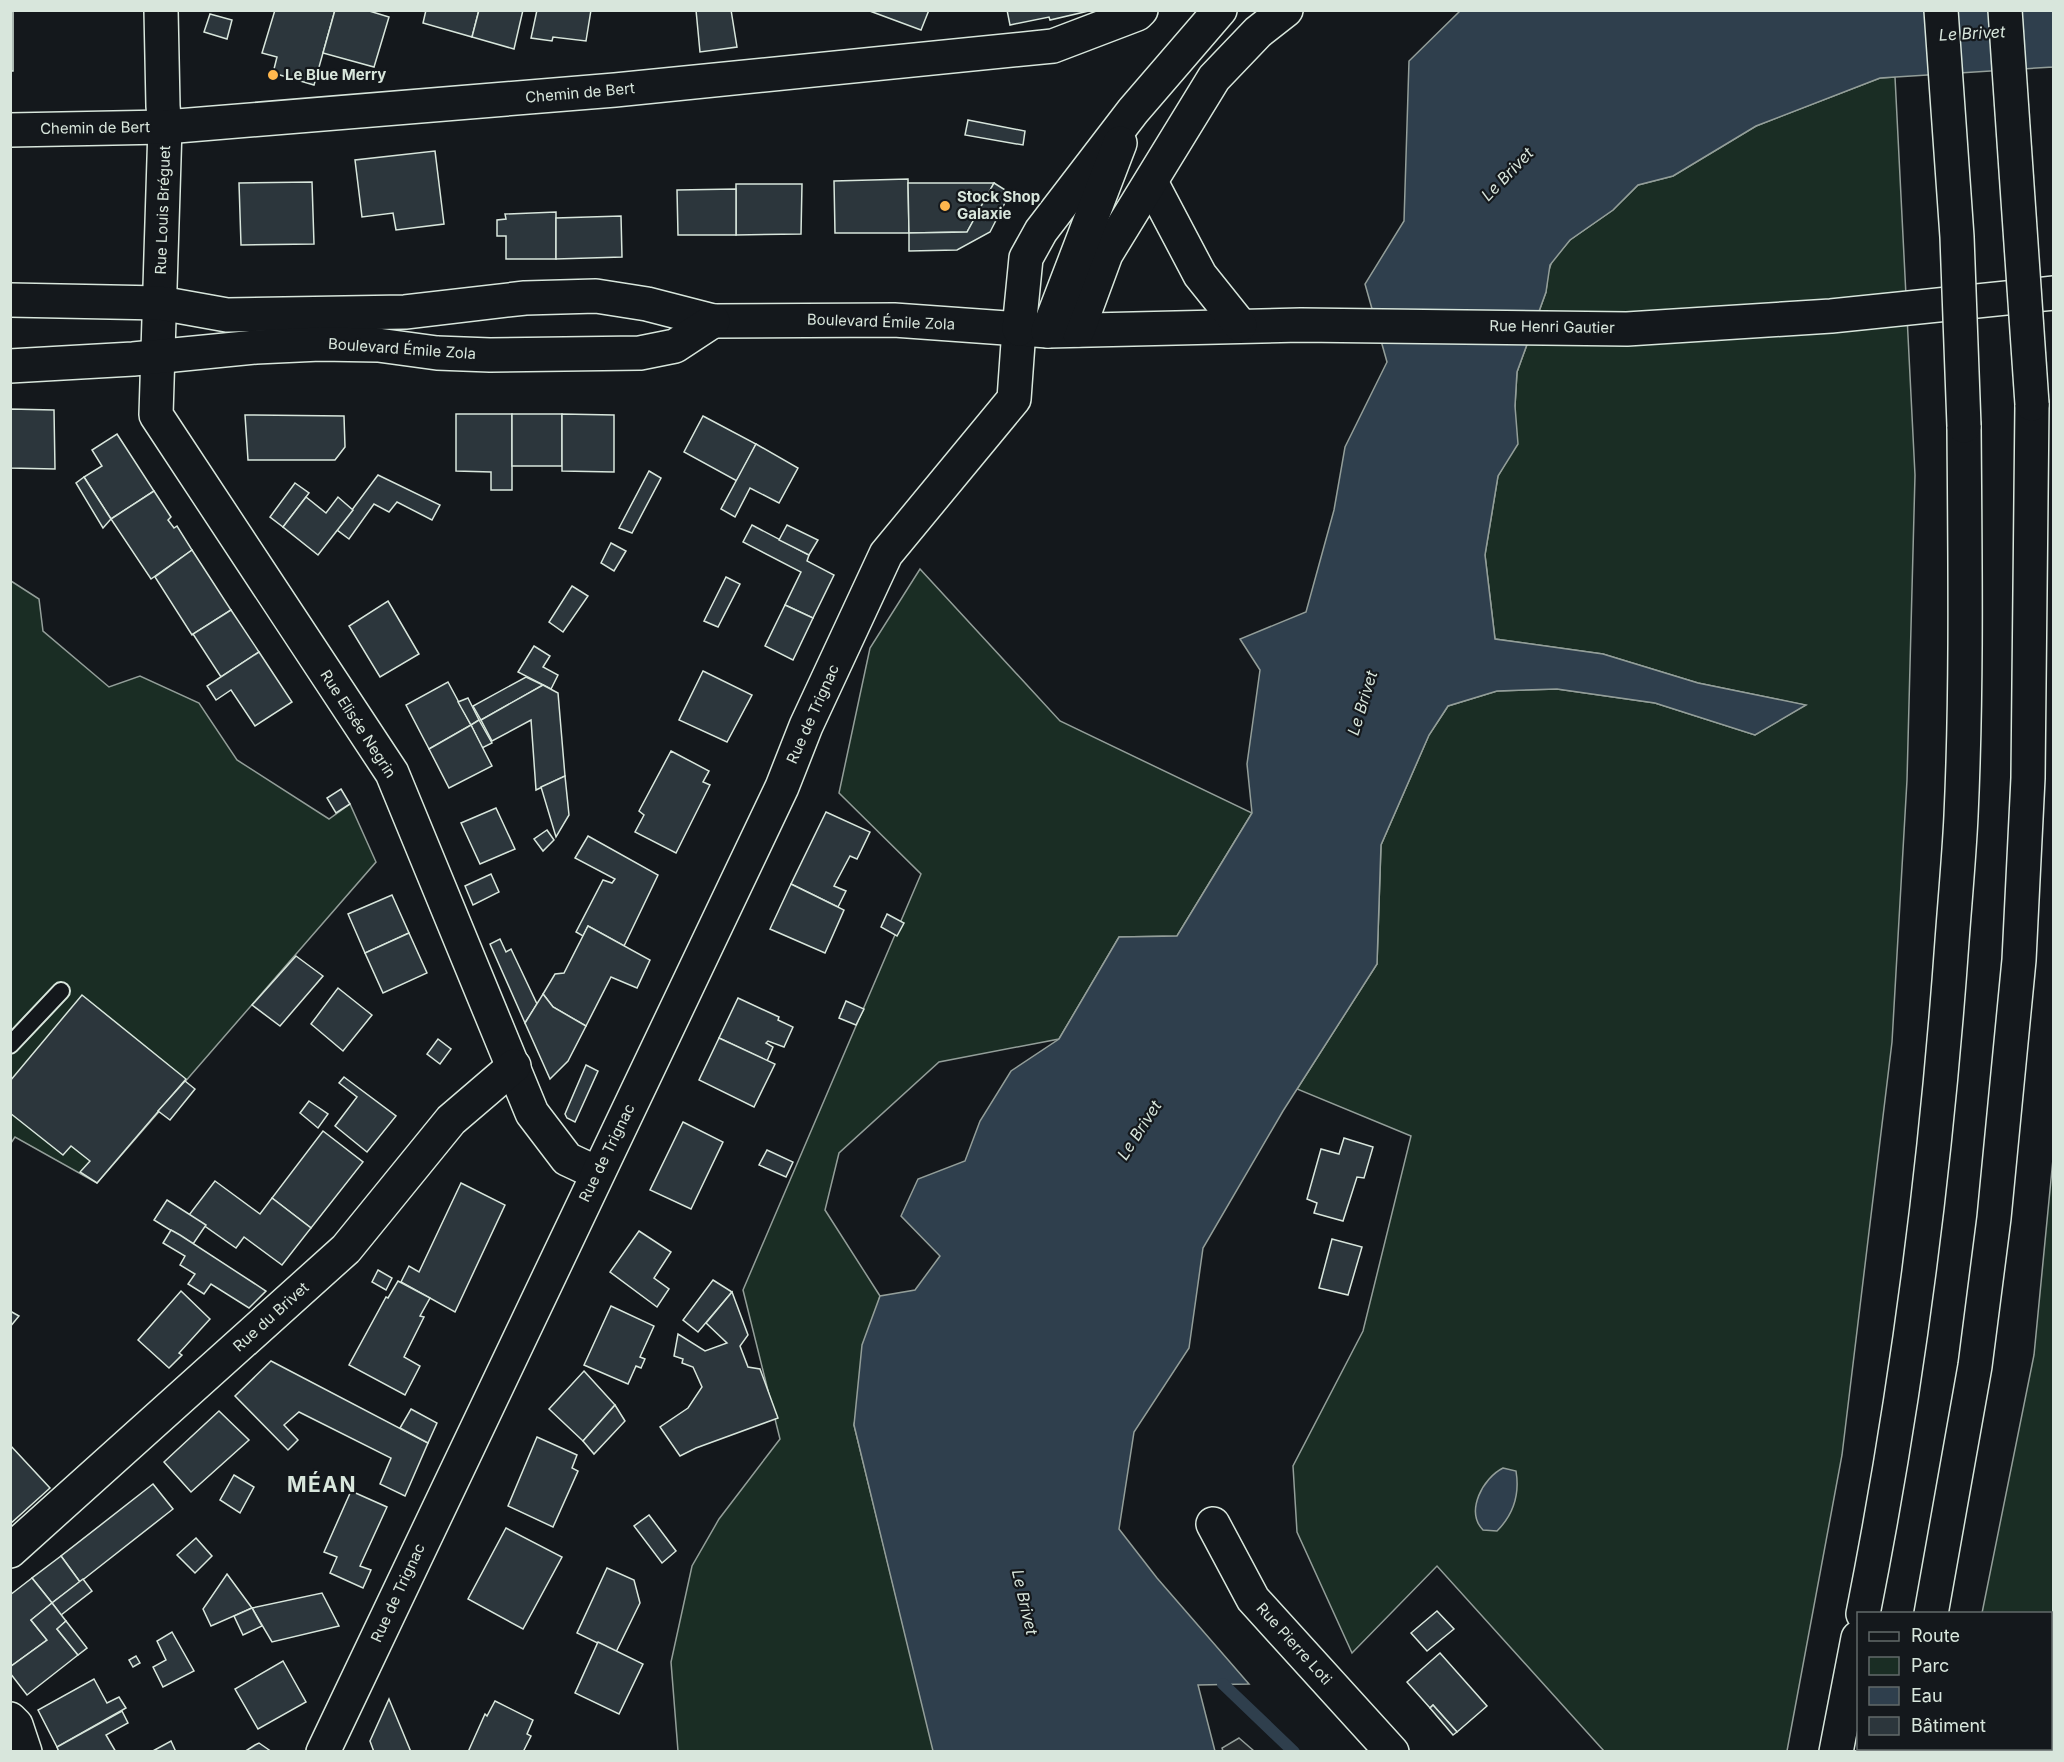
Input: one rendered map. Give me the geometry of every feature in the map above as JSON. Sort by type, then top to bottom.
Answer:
[{"type":"main road","name":"Rue Louis Bréguet","points":[[160,303],[165,127],[161,10]]},
{"type":"main road","name":"Chemin de Bert","points":[[10,130],[165,127],[615,90],[1053,46],[1137,14],[1141,10]]},
{"type":"main road","points":[[1048,330],[1026,258],[1041,231],[1133,111],[1220,10]]},
{"type":"main road","points":[[1048,330],[1106,254],[1214,78],[1258,32],[1286,10]]},
{"type":"main road","points":[[1863,1612],[1883,1510],[1915,1302],[1933,1159],[1947,1014],[1961,816],[1965,610],[1964,426],[1958,237],[1941,10]]},
{"type":"main road","points":[[1931,1612],[1975,1366],[1994,1218],[2019,960],[2028,778],[2032,404],[2005,10]]},
{"type":"main road","points":[[1048,330],[1133,111]]},
{"type":"main road","points":[[1151,182],[1200,275],[1240,325]]},
{"type":"main road","name":"Rue Henri Gautier","points":[[1048,330],[1240,325],[1627,329],[1831,316],[2054,293]]},
{"type":"main road","name":"Boulevard Émile Zola","points":[[10,300],[160,303],[227,315],[405,312],[525,298],[596,296],[647,304],[713,321],[894,320],[1048,330]]},
{"type":"main road","name":"Rue Elisée Negrin","points":[[160,303],[156,415],[392,773],[532,1113],[567,1159],[597,1173]]},
{"type":"main road","name":"Boulevard Émile Zola","points":[[10,366],[320,344],[378,345],[437,353],[479,355],[640,353],[675,346],[713,321]]},
{"type":"main road","name":"Rue de Trignac","points":[[323,1752],[782,787],[806,726],[886,554],[1014,399],[1048,330]]},
{"type":"main road","name":"Rue du Brivet","points":[[10,1551],[346,1249],[451,1120],[514,1066]]},
{"type":"main road","name":"Rue Pierre Loti","points":[[1213,1524],[1253,1599],[1392,1752]]},
{"type":"main road","points":[[1836,1752],[1857,1643]]},
{"type":"main road","points":[[10,1719],[16,1725],[25,1752]]},
{"type":"lane","points":[[10,1045],[61,991]]},
{"type":"green space","points":[[1895,77],[1915,475],[1907,780],[1892,1042],[1842,1455],[1787,1751],[1604,1751],[1437,1566],[1352,1653],[1297,1532],[1293,1466],[1363,1331],[1411,1136],[1297,1089],[1377,964],[1381,845],[1429,735],[1448,706],[1497,691],[1557,689],[1655,703],[1755,735],[1805,705],[1698,683],[1603,654],[1495,639],[1485,555],[1498,476],[1506,462],[1515,406],[1517,372],[1546,292],[1552,261],[1570,240],[1613,210],[1638,185],[1673,176],[1756,126],[1880,78]]},
{"type":"green space","points":[[920,569],[1060,721],[1252,813],[1177,936],[1119,937],[1059,1039],[939,1062],[839,1153],[825,1210],[880,1296],[854,1425],[934,1751],[678,1751],[671,1662],[692,1566],[719,1519],[780,1439],[743,1290],[921,874],[839,793],[870,648]]},
{"type":"green space","points":[[11,581],[39,599],[43,631],[109,687],[140,676],[199,703],[237,760],[329,819],[350,804],[376,862],[97,1183],[15,1137],[11,1143]]},
{"type":"green space","points":[[2053,1159],[2053,1751],[1956,1751],[2052,1750],[2052,1612],[1982,1612],[2034,1355]]},
{"type":"shaded area","points":[[1239,1738],[1254,1751],[1223,1751],[1222,1748]]},
{"type":"water","name":"Le Brivet","points":[[1460,11],[2053,11],[2053,67],[1880,78],[1756,126],[1673,176],[1638,185],[1613,210],[1570,240],[1550,265],[1546,292],[1517,372],[1515,406],[1518,444],[1498,476],[1485,555],[1495,639],[1603,654],[1698,683],[1806,705],[1755,735],[1655,703],[1557,689],[1497,691],[1448,706],[1429,735],[1381,845],[1377,964],[1283,1111],[1203,1248],[1189,1348],[1134,1432],[1119,1529],[1157,1578],[1249,1684],[1198,1685],[1215,1751],[933,1751],[854,1425],[862,1345],[880,1296],[915,1290],[940,1256],[901,1216],[918,1179],[965,1161],[980,1121],[1011,1071],[1059,1039],[1119,937],[1177,936],[1252,813],[1247,764],[1260,670],[1240,639],[1306,612],[1334,510],[1345,447],[1387,362],[1365,284],[1404,221],[1409,61]]},
{"type":"water","points":[[1503,1468],[1516,1471],[1517,1488],[1512,1511],[1497,1531],[1483,1530],[1478,1522],[1476,1505],[1483,1487]]},
{"type":"building","points":[[10,10],[13,10],[13,71],[10,71]]},
{"type":"building","points":[[275,10],[335,10],[314,85],[273,73],[277,57],[262,53]]},
{"type":"building","points":[[335,10],[366,10],[389,17],[374,67],[323,53]]},
{"type":"building","points":[[426,10],[479,10],[472,37],[423,23]]},
{"type":"building","points":[[479,10],[523,10],[514,49],[472,37]]},
{"type":"building","points":[[537,10],[591,10],[586,41],[553,37],[552,41],[531,38]]},
{"type":"building","points":[[696,10],[731,10],[737,47],[700,52]]},
{"type":"building","points":[[867,10],[929,10],[921,30]]},
{"type":"building","points":[[1007,10],[1093,10],[1050,20],[1049,17],[1010,25]]},
{"type":"building","points":[[210,14],[232,20],[227,39],[204,32]]},
{"type":"building","points":[[968,120],[1025,131],[1023,145],[965,135]]},
{"type":"building","points":[[435,151],[444,224],[396,230],[393,213],[362,217],[355,160]]},
{"type":"building","points":[[908,179],[909,233],[835,233],[834,181]]},
{"type":"building","points":[[312,182],[314,244],[241,245],[239,183]]},
{"type":"building","points":[[908,183],[994,183],[967,232],[909,233]]},
{"type":"building","points":[[994,183],[1010,193],[990,232],[957,250],[909,251],[909,233],[967,232]]},
{"type":"building","points":[[736,184],[802,184],[801,234],[736,235]]},
{"type":"building","points":[[736,189],[736,235],[678,235],[677,190]]},
{"type":"building","points":[[556,212],[556,259],[506,259],[506,236],[497,236],[497,220],[506,219],[505,214]]},
{"type":"building","points":[[621,216],[622,257],[556,259],[556,218]]},
{"type":"building","points":[[10,409],[54,410],[55,469],[10,468]]},
{"type":"building","points":[[456,414],[512,414],[512,490],[491,490],[491,472],[456,471]]},
{"type":"building","points":[[512,414],[562,414],[562,466],[512,466]]},
{"type":"building","points":[[562,414],[614,415],[614,472],[562,471]]},
{"type":"building","points":[[245,415],[344,416],[345,447],[335,460],[248,460]]},
{"type":"building","points":[[703,416],[756,444],[737,481],[684,452]]},
{"type":"building","points":[[117,434],[154,491],[111,519],[84,477],[102,466],[92,450]]},
{"type":"building","points":[[756,444],[798,468],[779,503],[750,488],[735,517],[721,509]]},
{"type":"building","points":[[649,471],[661,478],[632,533],[619,528]]},
{"type":"building","points":[[378,475],[440,505],[432,520],[397,502],[389,512],[374,504],[349,539],[337,530]]},
{"type":"building","points":[[84,477],[111,519],[103,528],[76,483]]},
{"type":"building","points":[[295,483],[309,493],[283,527],[270,517]]},
{"type":"building","points":[[154,491],[171,517],[168,520],[174,528],[177,526],[192,550],[151,579],[111,519]]},
{"type":"building","points":[[306,497],[326,513],[338,497],[353,510],[318,555],[283,527]]},
{"type":"building","points":[[752,525],[809,555],[807,561],[834,575],[813,618],[785,605],[801,572],[743,542]]},
{"type":"building","points":[[787,525],[818,540],[809,555],[779,540]]},
{"type":"building","points":[[611,543],[626,551],[614,571],[601,563]]},
{"type":"building","points":[[192,550],[231,610],[192,635],[155,577]]},
{"type":"building","points":[[726,577],[740,584],[718,627],[704,621]]},
{"type":"building","points":[[572,586],[588,596],[563,632],[549,622]]},
{"type":"building","points":[[388,601],[419,654],[380,677],[349,626]]},
{"type":"building","points":[[785,605],[813,618],[793,660],[765,646]]},
{"type":"building","points":[[231,610],[259,652],[221,677],[193,634]]},
{"type":"building","points":[[534,646],[550,656],[543,667],[558,675],[551,689],[518,672]]},
{"type":"building","points":[[259,652],[292,702],[255,726],[231,690],[216,700],[207,686]]},
{"type":"building","points":[[703,671],[752,695],[727,742],[679,720]]},
{"type":"building","points":[[526,677],[543,685],[481,720],[473,706]]},
{"type":"building","points":[[448,682],[471,725],[429,749],[406,705]]},
{"type":"building","points":[[543,685],[558,693],[565,776],[536,790],[531,720],[492,741],[481,720]]},
{"type":"building","points":[[468,698],[479,720],[471,725],[458,702]]},
{"type":"building","points":[[479,720],[492,743],[482,748],[471,725]]},
{"type":"building","points":[[471,725],[492,766],[449,788],[429,749]]},
{"type":"building","points":[[671,751],[709,771],[703,782],[710,785],[676,853],[635,832],[644,815],[639,811]]},
{"type":"building","points":[[565,776],[569,815],[556,837],[541,787]]},
{"type":"building","points":[[341,789],[350,804],[336,813],[327,798]]},
{"type":"building","points":[[496,808],[515,849],[480,864],[461,823]]},
{"type":"building","points":[[826,812],[870,832],[857,859],[850,856],[834,886],[846,891],[838,907],[791,884]]},
{"type":"building","points":[[547,830],[554,840],[543,851],[534,839]]},
{"type":"building","points":[[588,836],[658,875],[624,946],[588,926],[583,936],[576,932],[603,880],[612,883],[615,879],[575,858]]},
{"type":"building","points":[[491,874],[499,892],[473,905],[465,886]]},
{"type":"building","points":[[791,884],[844,910],[825,953],[770,929]]},
{"type":"building","points":[[392,895],[409,933],[365,953],[348,914]]},
{"type":"building","points":[[887,914],[904,923],[897,936],[881,927]]},
{"type":"building","points":[[588,926],[650,960],[637,988],[611,977],[586,1026],[553,1007],[543,994],[555,974],[564,973]]},
{"type":"building","points":[[409,933],[427,973],[383,993],[365,953]]},
{"type":"building","points":[[500,939],[506,952],[511,949],[537,1004],[525,1023],[490,944]]},
{"type":"building","points":[[296,956],[323,976],[280,1026],[252,1005]]},
{"type":"building","points":[[338,988],[372,1015],[343,1051],[311,1024]]},
{"type":"building","points":[[543,994],[553,1007],[586,1026],[568,1061],[550,1079],[525,1023]]},
{"type":"building","points":[[82,995],[186,1079],[97,1183],[80,1172],[90,1161],[71,1146],[63,1155],[10,1113],[10,1081]]},
{"type":"building","points":[[738,998],[779,1017],[778,1020],[793,1027],[784,1047],[768,1041],[766,1043],[773,1047],[767,1061],[719,1038]]},
{"type":"building","points":[[846,1001],[864,1009],[856,1025],[839,1018]]},
{"type":"building","points":[[719,1038],[775,1064],[754,1107],[699,1080]]},
{"type":"building","points":[[438,1039],[451,1049],[440,1064],[427,1054]]},
{"type":"building","points":[[586,1065],[598,1071],[575,1122],[567,1118],[565,1114]]},
{"type":"building","points":[[344,1077],[396,1116],[367,1152],[335,1126],[357,1097],[339,1083]]},
{"type":"building","points":[[185,1081],[195,1089],[170,1120],[158,1111]]},
{"type":"building","points":[[309,1101],[328,1114],[318,1128],[300,1113]]},
{"type":"building","points":[[683,1122],[723,1142],[691,1209],[650,1190]]},
{"type":"building","points":[[323,1131],[363,1162],[311,1228],[272,1198]]},
{"type":"building","points":[[1344,1138],[1373,1147],[1364,1178],[1357,1177],[1343,1221],[1314,1213],[1317,1203],[1307,1199],[1321,1149],[1339,1154]]},
{"type":"building","points":[[767,1150],[793,1162],[786,1177],[759,1165]]},
{"type":"building","points":[[215,1181],[260,1214],[272,1198],[311,1228],[282,1265],[244,1237],[236,1248],[189,1215]]},
{"type":"building","points":[[461,1183],[505,1205],[455,1312],[401,1282],[409,1266],[419,1272]]},
{"type":"building","points":[[167,1200],[206,1225],[193,1244],[154,1220]]},
{"type":"building","points":[[171,1230],[266,1291],[249,1308],[211,1284],[204,1294],[188,1284],[195,1274],[180,1265],[185,1256],[163,1243]]},
{"type":"building","points":[[639,1231],[671,1252],[654,1278],[669,1289],[657,1307],[610,1272]]},
{"type":"building","points":[[1332,1239],[1362,1247],[1348,1295],[1319,1288]]},
{"type":"building","points":[[378,1270],[392,1278],[386,1290],[372,1282]]},
{"type":"building","points":[[713,1280],[732,1292],[698,1332],[683,1320]]},
{"type":"building","points":[[398,1281],[430,1298],[420,1316],[424,1317],[404,1357],[420,1366],[405,1395],[349,1365],[386,1297],[388,1298]]},
{"type":"building","points":[[181,1291],[210,1319],[179,1353],[182,1355],[169,1368],[138,1340]]},
{"type":"building","points":[[732,1292],[748,1335],[740,1346],[748,1367],[760,1369],[778,1418],[680,1456],[660,1427],[688,1408],[702,1387],[693,1367],[682,1363],[683,1359],[674,1356],[678,1334],[705,1351],[727,1343],[706,1323]]},
{"type":"building","points":[[611,1306],[654,1326],[640,1357],[645,1359],[641,1368],[636,1366],[628,1384],[584,1365]]},
{"type":"building","points":[[10,1311],[19,1316],[10,1327]]},
{"type":"building","points":[[271,1361],[428,1443],[405,1496],[380,1484],[391,1458],[299,1412],[284,1425],[298,1440],[288,1450],[235,1396]]},
{"type":"building","points":[[584,1371],[615,1405],[583,1441],[549,1409]]},
{"type":"building","points":[[615,1405],[625,1421],[594,1454],[583,1441]]},
{"type":"building","points":[[411,1409],[437,1423],[428,1443],[400,1428]]},
{"type":"building","points":[[219,1411],[249,1440],[191,1492],[164,1462]]},
{"type":"building","points":[[537,1437],[577,1455],[572,1468],[578,1471],[553,1527],[508,1506]]},
{"type":"building","points":[[10,1445],[50,1488],[10,1524]]},
{"type":"building","points":[[234,1475],[254,1487],[240,1513],[220,1500]]},
{"type":"building","points":[[153,1484],[173,1509],[80,1582],[61,1556]]},
{"type":"building","points":[[351,1491],[387,1507],[360,1566],[371,1570],[363,1588],[330,1573],[337,1557],[324,1552]]},
{"type":"building","points":[[649,1515],[676,1551],[662,1563],[634,1526]]},
{"type":"building","points":[[506,1528],[562,1557],[523,1629],[468,1599]]},
{"type":"building","points":[[196,1538],[212,1556],[195,1573],[177,1555]]},
{"type":"building","points":[[61,1556],[80,1582],[52,1603],[32,1578]]},
{"type":"building","points":[[607,1568],[634,1580],[640,1603],[616,1652],[577,1633]]},
{"type":"building","points":[[227,1574],[252,1608],[211,1626],[203,1609]]},
{"type":"building","points":[[32,1578],[52,1603],[31,1620],[47,1640],[10,1667],[10,1595]]},
{"type":"building","points":[[83,1579],[92,1591],[61,1615],[52,1603]]},
{"type":"building","points":[[322,1593],[339,1626],[272,1642],[252,1608]]},
{"type":"building","points":[[52,1603],[66,1621],[57,1629],[78,1655],[27,1695],[10,1673],[10,1667],[47,1640],[31,1620]]},
{"type":"building","points":[[252,1608],[262,1626],[243,1635],[234,1616]]},
{"type":"building","points":[[1437,1611],[1454,1629],[1427,1651],[1411,1633]]},
{"type":"building","points":[[66,1621],[87,1648],[78,1655],[57,1629]]},
{"type":"building","points":[[172,1632],[194,1671],[163,1687],[153,1667],[166,1660],[157,1641]]},
{"type":"building","points":[[598,1642],[643,1664],[619,1714],[575,1693]]},
{"type":"building","points":[[1440,1653],[1487,1706],[1457,1732],[1433,1705],[1430,1708],[1407,1682]]},
{"type":"building","points":[[136,1656],[140,1663],[133,1667],[129,1660]]},
{"type":"building","points":[[283,1661],[306,1702],[258,1729],[235,1689]]},
{"type":"building","points":[[94,1679],[107,1703],[119,1697],[126,1708],[57,1747],[38,1710]]},
{"type":"building","points":[[389,1699],[411,1752],[374,1752],[370,1741]]},
{"type":"building","points":[[495,1701],[533,1720],[527,1734],[531,1736],[523,1752],[468,1752],[485,1714],[487,1716]]},
{"type":"building","points":[[1433,1705],[1457,1732],[1453,1735],[1430,1708]]},
{"type":"building","points":[[122,1711],[128,1723],[106,1735],[116,1752],[59,1752],[57,1747]]},
{"type":"building","points":[[171,1741],[176,1752],[151,1752]]},
{"type":"building","points":[[259,1743],[272,1752],[244,1752],[255,1745]]},
{"type":"waterway","points":[[1223,1684],[1294,1752]]},
{"type":"place","name":"Le Blue Merry","points":[[273,75]]},
{"type":"place","name":"Stock Shop Galaxie","points":[[945,206]]},
{"type":"district","name":"MÉAN","points":[[322,1485]]}]
